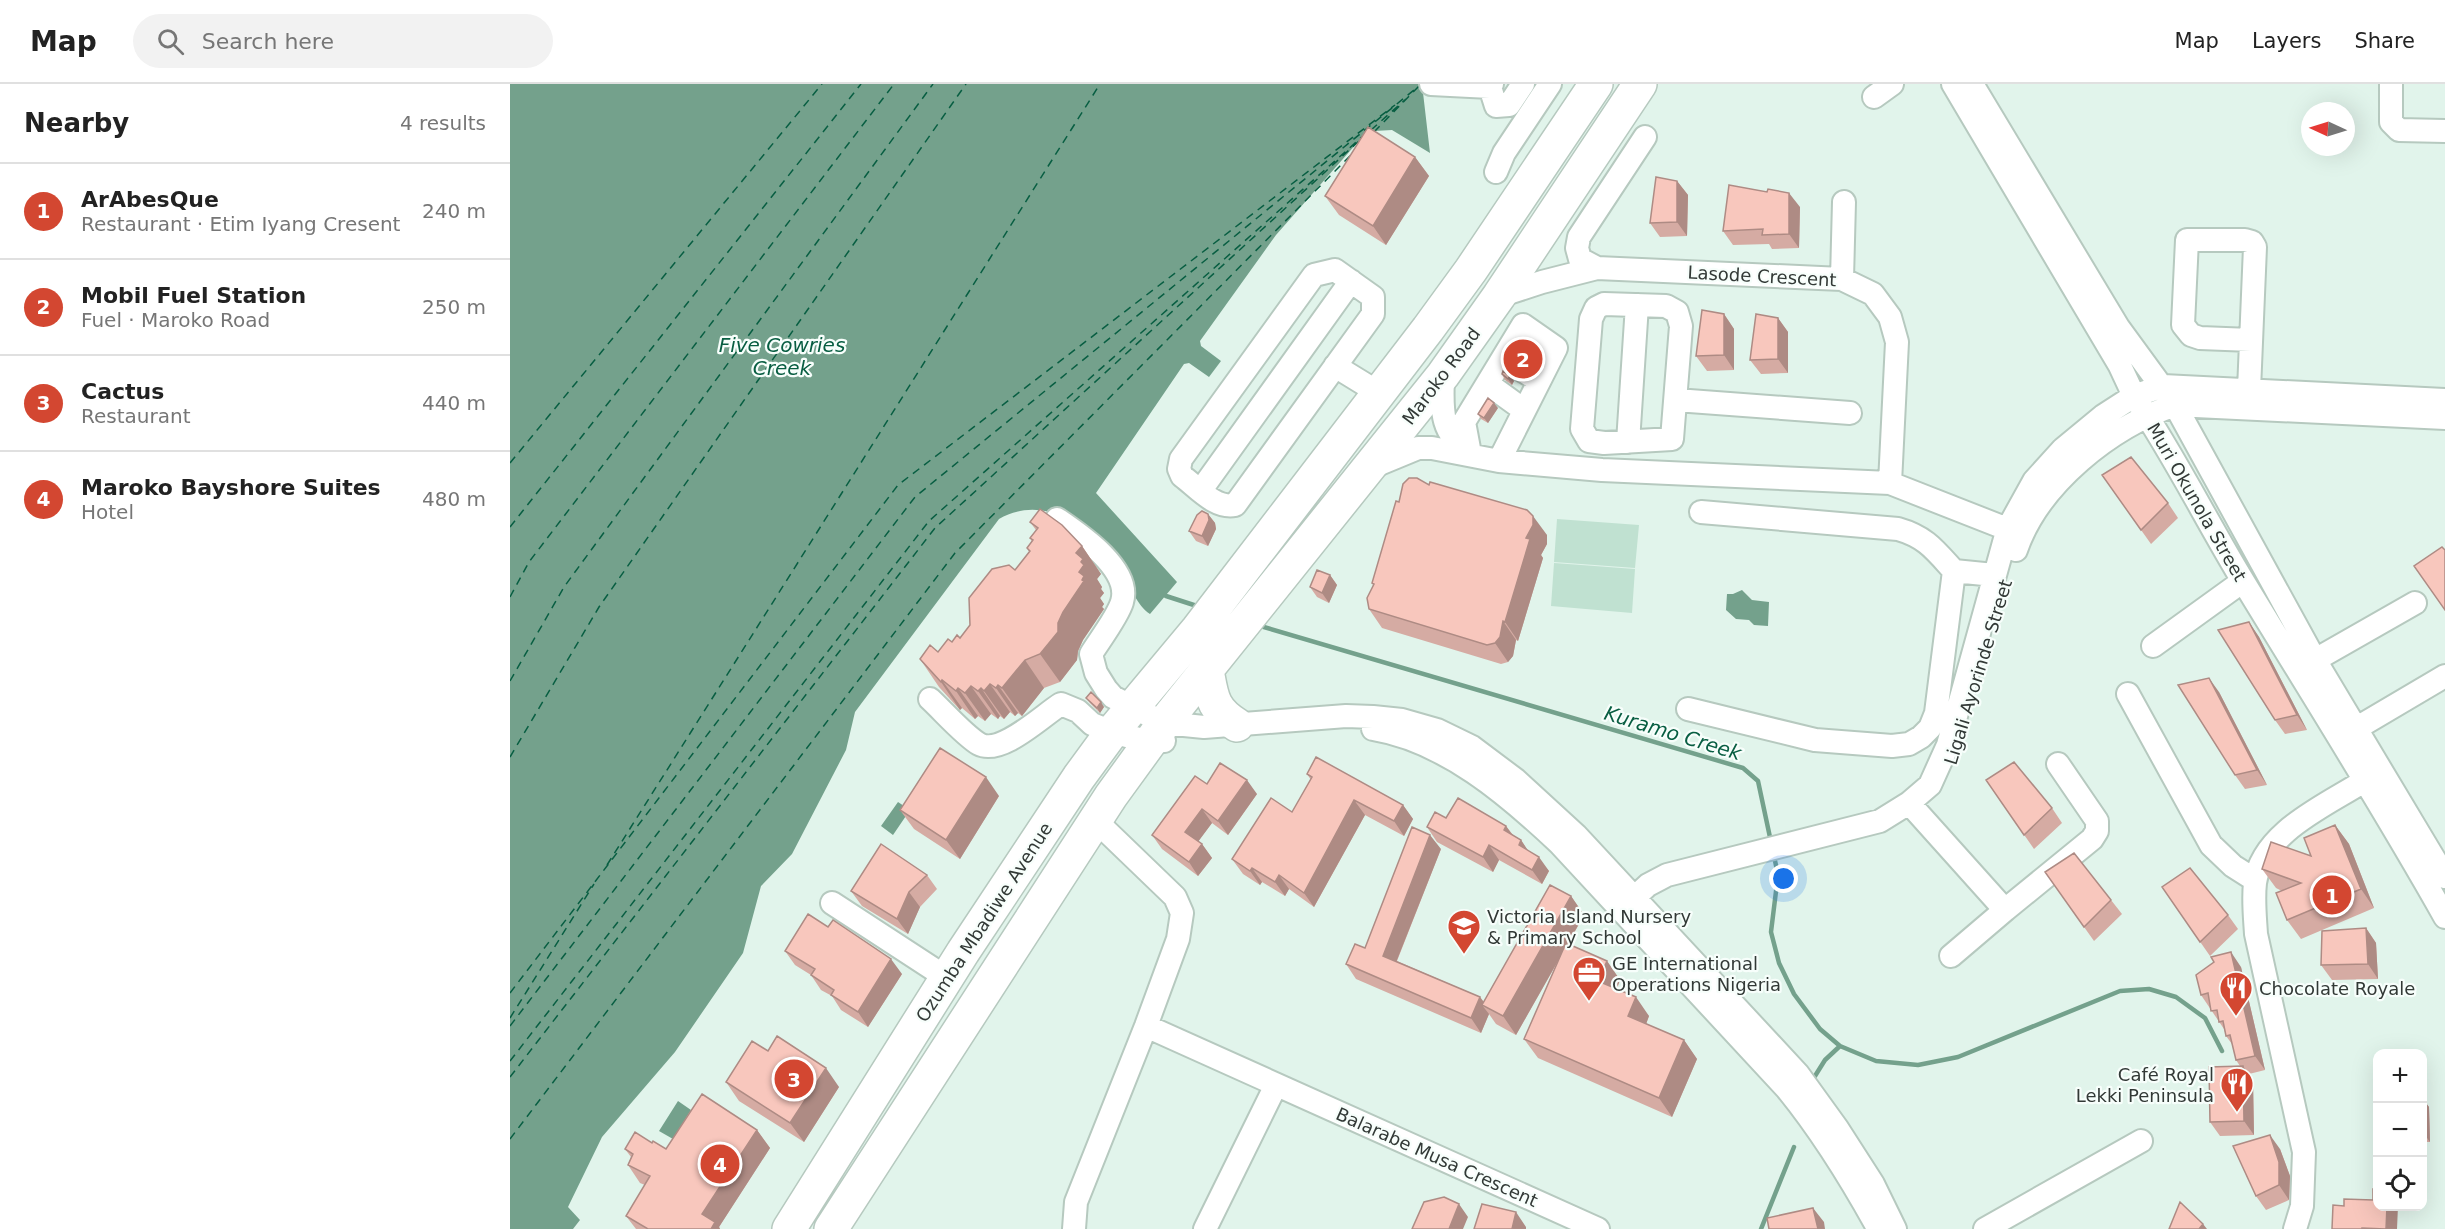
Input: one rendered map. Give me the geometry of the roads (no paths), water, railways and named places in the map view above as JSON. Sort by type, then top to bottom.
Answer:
[{"type":"highway","points":[[1379,393],[1471,270],[1596,84]]},
{"type":"highway","name":"Maroko Road","points":[[1214,661],[1443,375],[1499,296],[1640,84]]},
{"type":"highway","name":"Ozumba Mbadiwe Avenue","points":[[789,1229],[1045,827],[1122,720],[1198,629],[1379,393]]},
{"type":"highway","points":[[1214,661],[1210,691],[1224,717],[1237,725]]},
{"type":"highway","name":"Ozumba Mbadiwe Avenue","points":[[831,1229],[1095,820],[1157,733],[1214,661]]},
{"type":"street","points":[[1431,84],[1491,85],[1496,106],[1509,105],[1523,84]]},
{"type":"street","points":[[1496,172],[1504,153],[1550,84]]},
{"type":"street","name":"Muri Okunola Street","points":[[1953,84],[2098,327],[2134,396],[2243,581],[2349,733],[2445,877]]},
{"type":"street","name":"Muri Okunola Street","points":[[1972,84],[2118,327],[2169,395],[2315,660],[2349,733],[2364,781],[2445,917]]},
{"type":"street","points":[[2391,84],[2391,122],[2399,129],[2445,131]]},
{"type":"street","points":[[1597,268],[1580,259],[1577,248],[1579,237],[1645,137]]},
{"type":"street","points":[[1842,279],[1844,202]]},
{"type":"street","points":[[2249,390],[2255,247],[2252,242],[2245,240],[2187,240],[2183,325],[2191,335],[2200,338],[2251,340]]},
{"type":"street","name":"Lasode Crescent","points":[[1499,296],[1597,268],[1842,279],[1874,294],[1890,317],[1897,342],[1890,483]]},
{"type":"street","points":[[1335,270],[1373,297],[1374,307],[1373,314],[1335,366],[1234,505],[1226,507],[1217,503],[1182,476],[1179,469],[1181,459],[1314,275],[1335,270]]},
{"type":"street","points":[[1201,490],[1351,281]]},
{"type":"street","points":[[1604,304],[1666,306],[1677,312],[1681,326],[1676,400],[1672,439],[1604,443],[1589,441],[1582,429],[1591,319],[1596,308],[1604,304]]},
{"type":"street","points":[[1628,442],[1637,305]]},
{"type":"street","points":[[1470,454],[1464,422],[1523,325],[1556,348],[1498,461]]},
{"type":"street","points":[[1503,358],[1539,381]]},
{"type":"street","points":[[1335,366],[1379,393]]},
{"type":"street","points":[[1443,375],[1442,398],[1448,430],[1452,439],[1470,454]]},
{"type":"street","points":[[1488,384],[1524,410]]},
{"type":"street","name":"Ligali Ayorinde Street","points":[[1632,908],[1672,887],[1758,857],[1886,832],[1913,808],[1936,792],[1956,753],[2015,532],[2034,481],[2063,448],[2103,416],[2134,396],[2249,390],[2445,400]]},
{"type":"street","name":"Ligali Ayorinde Street","points":[[1913,808],[1930,785],[1948,745],[1994,575],[2015,532],[2079,461],[2119,431],[2146,415],[2169,395],[2445,417]]},
{"type":"street","points":[[1676,400],[1850,413]]},
{"type":"street","points":[[1602,470],[1604,443]]},
{"type":"street","points":[[1371,467],[1418,448],[1432,448],[1498,461],[1602,470],[1890,483],[2015,532]]},
{"type":"street","points":[[1701,512],[1898,530],[1915,534],[1927,541],[1954,571],[1994,575]]},
{"type":"street","points":[[1056,519],[1091,543],[1118,574],[1122,601],[1091,654],[1096,673],[1122,720],[1157,733],[1183,726],[1237,725],[1346,716],[1402,720],[1437,730],[1472,747],[1516,780],[1576,835],[1632,908],[1787,1089],[1820,1131],[1879,1229]]},
{"type":"street","points":[[1688,709],[1815,740],[1892,746],[1909,744],[1929,728],[1936,713],[1954,571]]},
{"type":"street","points":[[2153,646],[2243,581]]},
{"type":"street","points":[[2315,660],[2415,603]]},
{"type":"street","points":[[2349,733],[2445,676]]},
{"type":"street","points":[[2128,694],[2211,845],[2233,866],[2255,880]]},
{"type":"street","points":[[930,699],[980,745],[998,746],[1061,704],[1078,711],[1092,724],[1122,720],[1157,733],[1345,727],[1384,731],[1454,760],[1526,812],[1632,908],[1797,1074],[1837,1128],[1873,1184],[1894,1229]]},
{"type":"street","points":[[1951,956],[2092,839],[2097,831],[2097,821],[2058,764]]},
{"type":"street","points":[[2295,1229],[2302,1206],[2304,1152],[2256,934],[2255,880],[2264,855],[2281,834],[2364,781]]},
{"type":"street","points":[[1913,808],[2006,910]]},
{"type":"street","points":[[1074,1229],[1076,1202],[1146,1026],[1178,939],[1182,914],[1175,897],[1095,820]]},
{"type":"street","points":[[832,903],[947,978]]},
{"type":"street","name":"Balarabe Musa Crescent","points":[[1146,1026],[1598,1229]]},
{"type":"street","points":[[1205,1229],[1276,1085]]},
{"type":"street","points":[[1985,1229],[2141,1141]]},
{"type":"street","points":[[847,1229],[860,1185]]},
{"type":"water","name":"Five Cowries Creek","points":[[510,84],[1422,84],[1430,153],[1392,130],[1374,131],[1357,143],[1276,235],[1200,341],[1201,346],[1221,361],[1209,377],[1189,363],[1184,364],[1096,493],[1177,582],[1150,614],[1141,606],[1117,569],[1070,521],[1057,514],[1040,510],[1015,512],[999,519],[855,712],[846,750],[792,854],[761,886],[743,953],[675,1052],[602,1137],[568,1207],[580,1220],[573,1229],[510,1229]]},
{"type":"water","points":[[1742,590],[1752,600],[1769,602],[1768,626],[1754,625],[1749,620],[1736,619],[1726,610],[1727,594]]},
{"type":"water","points":[[898,802],[910,810],[893,835],[881,826]]},
{"type":"water","points":[[678,1101],[691,1110],[673,1139],[659,1131]]},
{"type":"waterway","name":"Kuramo Creek","points":[[1166,596],[1200,607]]},
{"type":"waterway","name":"Kuramo Creek","points":[[1257,625],[1743,768],[1758,781],[1771,842]]},
{"type":"waterway","name":"Kuramo Creek","points":[[1774,856],[1778,875],[1771,932],[1779,963],[1794,994],[1820,1029],[1840,1046],[1876,1061],[1918,1065],[1958,1057],[2120,991],[2149,989],[2176,997],[2205,1018],[2222,1051]]},
{"type":"waterway","points":[[1815,1076],[1825,1060],[1840,1046]]},
{"type":"waterway","points":[[1761,1229],[1794,1147]]},
{"type":"place","name":"Mobil Fuel Station","points":[[1523,359]]},
{"type":"place","name":"ArAbesQue","points":[[2332,895]]},
{"type":"place","name":"Victoria Island Nursery & Primary School","points":[[1464,955]]},
{"type":"place","name":"GE International Operations Nigeria","points":[[1589,1002]]},
{"type":"place","name":"Chocolate Royale","points":[[2236,1017]]},
{"type":"place","name":"Cactus","points":[[794,1079]]},
{"type":"place","name":"Café Royal Lekki Peninsula","points":[[2237,1113]]},
{"type":"place","name":"Maroko Bayshore Suites","points":[[720,1164]]}]
